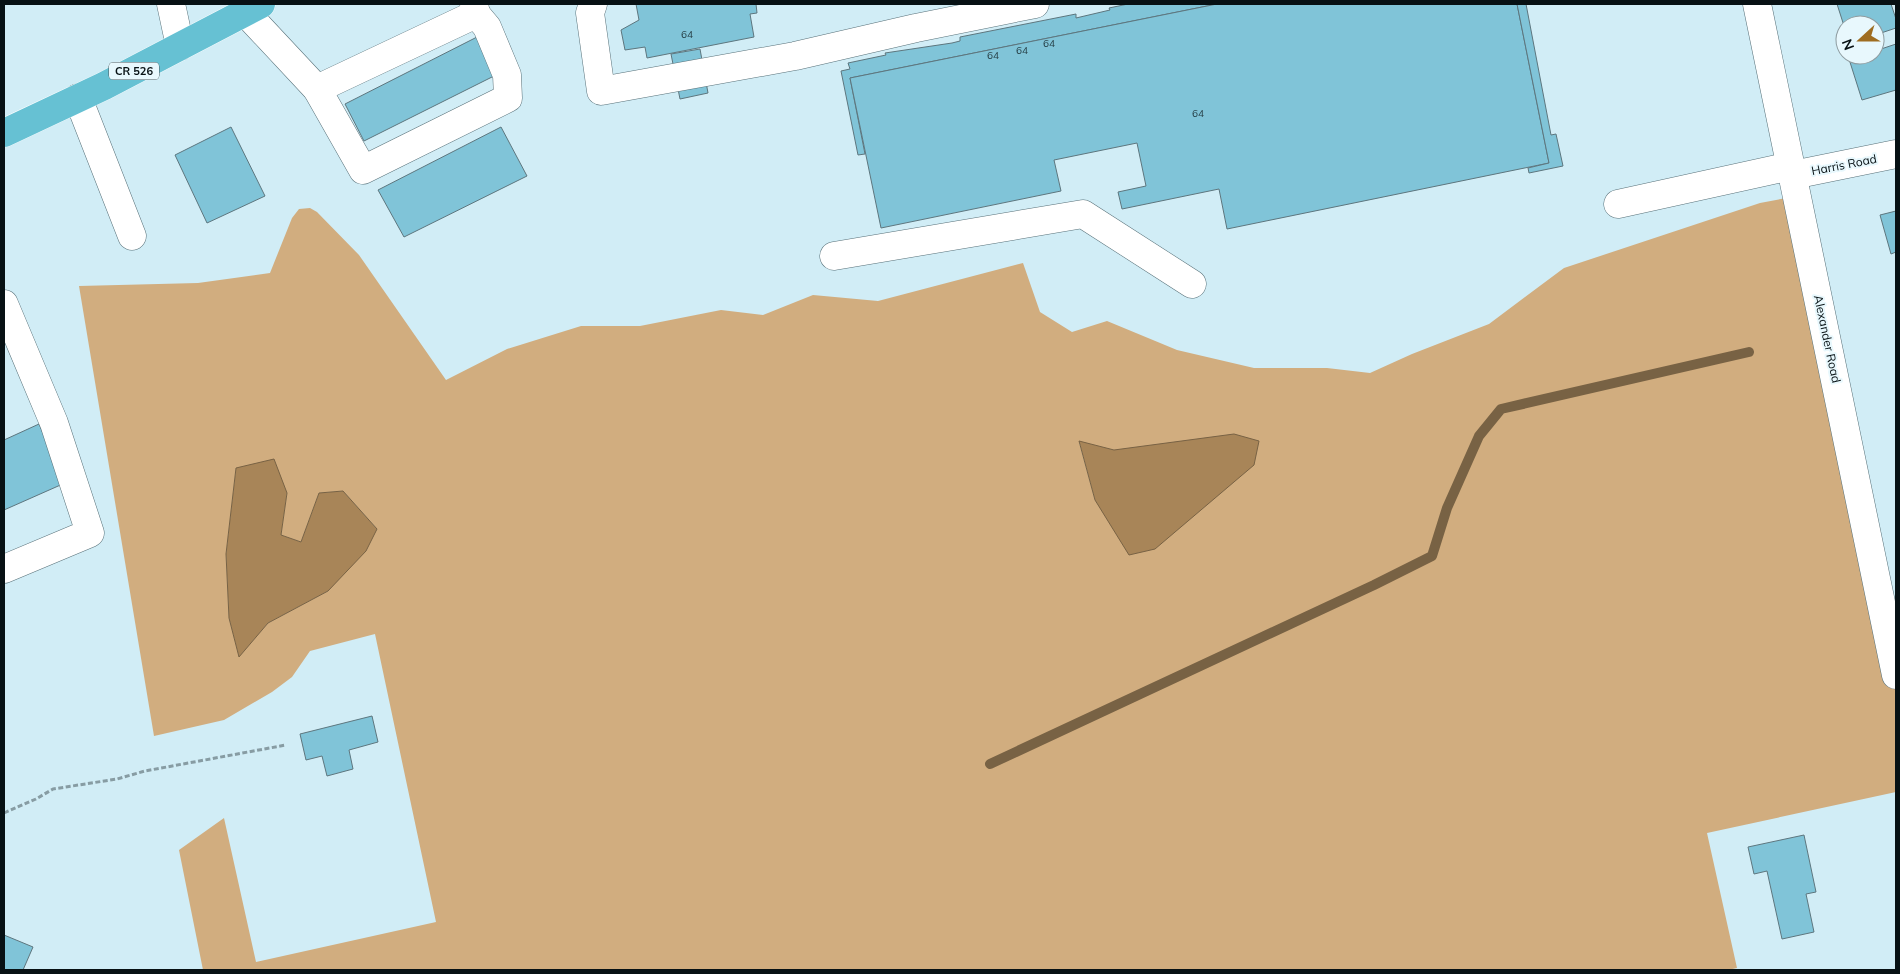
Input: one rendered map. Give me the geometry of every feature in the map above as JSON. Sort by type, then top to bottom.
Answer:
[{"type":"main road","name":"CR 526","points":[[4,132],[78,98],[253,8]]},
{"type":"street","points":[[171,4],[180,46]]},
{"type":"street","points":[[592,4],[590,13],[601,90],[795,56],[993,8],[1035,4]]},
{"type":"street","name":"Alexander Road","points":[[1757,4],[1896,675]]},
{"type":"street","points":[[253,8],[317,89],[363,170],[508,98],[507,75],[487,27],[475,9],[317,89]]},
{"type":"street","points":[[78,98],[132,236]]},
{"type":"street","name":"Harris Road","points":[[1618,204],[1792,171],[1896,154]]},
{"type":"street","points":[[834,256],[1083,214],[1192,284]]},
{"type":"street","points":[[4,304],[54,423],[90,534],[4,570]]},
{"type":"path","points":[[4,813],[36,799],[53,789],[117,779],[145,771],[286,745]]},
{"type":"shaded area","points":[[1797,196],[1896,675],[1896,792],[1707,833],[1737,968],[1728,970],[203,970],[179,850],[224,818],[256,962],[436,922],[375,634],[310,651],[292,677],[272,692],[224,720],[154,736],[79,286],[198,283],[270,273],[292,218],[299,209],[310,208],[317,212],[359,255],[446,380],[507,349],[581,326],[640,326],[721,310],[763,315],[813,295],[878,301],[1023,263],[1040,312],[1072,332],[1107,321],[1177,350],[1254,368],[1327,368],[1370,373],[1412,354],[1489,324],[1564,268],[1760,203]],"holes":[[[1079,442],[1114,450],[1095,500]],[[236,468],[287,493],[281,535],[301,542],[319,493],[343,491],[377,529],[328,591],[268,623],[239,656],[229,618],[226,554]]]},
{"type":"shaded area","points":[[1234,434],[1259,441],[1254,465],[1155,549],[1129,555],[1095,500],[1079,441],[1114,450]]},
{"type":"shaded area","points":[[274,459],[287,493],[281,535],[301,542],[319,493],[343,491],[377,529],[366,551],[328,591],[268,623],[239,657],[229,618],[226,554],[236,468]]},
{"type":"building","points":[[636,4],[756,4],[757,13],[750,14],[754,37],[647,58],[645,47],[625,50],[621,30],[639,20]]},
{"type":"building","points":[[1128,4],[1217,4],[850,78],[865,154],[858,155],[841,71],[850,69],[848,63],[886,55],[885,53],[952,43],[960,41],[960,37],[1076,14],[1076,18]]},
{"type":"building","points":[[1217,4],[1517,4],[1549,163],[1227,229],[1219,189],[1122,209],[1118,192],[1146,186],[1137,143],[1054,160],[1061,191],[881,228],[850,78]]},
{"type":"building","points":[[1517,4],[1526,4],[1551,135],[1556,134],[1563,166],[1529,173],[1528,168],[1549,163]]},
{"type":"building","points":[[1837,4],[1891,4],[1896,19],[1896,28],[1885,32],[1885,15],[1841,15]]},
{"type":"building","points":[[479,36],[498,74],[364,141],[345,104]]},
{"type":"building","points":[[1896,44],[1896,90],[1862,100],[1851,65],[1885,65],[1885,48]]},
{"type":"building","points":[[700,49],[708,93],[680,99],[671,54]]},
{"type":"building","points":[[231,127],[265,196],[207,223],[175,155]]},
{"type":"building","points":[[501,127],[527,176],[404,237],[378,190]]},
{"type":"building","points":[[1896,211],[1896,252],[1891,254],[1880,215]]},
{"type":"building","points":[[39,424],[65,483],[4,510],[4,440]]},
{"type":"building","points":[[372,716],[378,742],[349,750],[353,769],[327,776],[322,756],[306,760],[300,734]]},
{"type":"building","points":[[1804,835],[1816,892],[1806,894],[1814,932],[1782,939],[1767,871],[1754,874],[1748,847]]},
{"type":"building","points":[[4,935],[33,947],[23,970],[4,970]]},
{"type":"waterway","points":[[990,764],[1374,585],[1432,556],[1447,508],[1479,436],[1501,409],[1749,352]]}]
